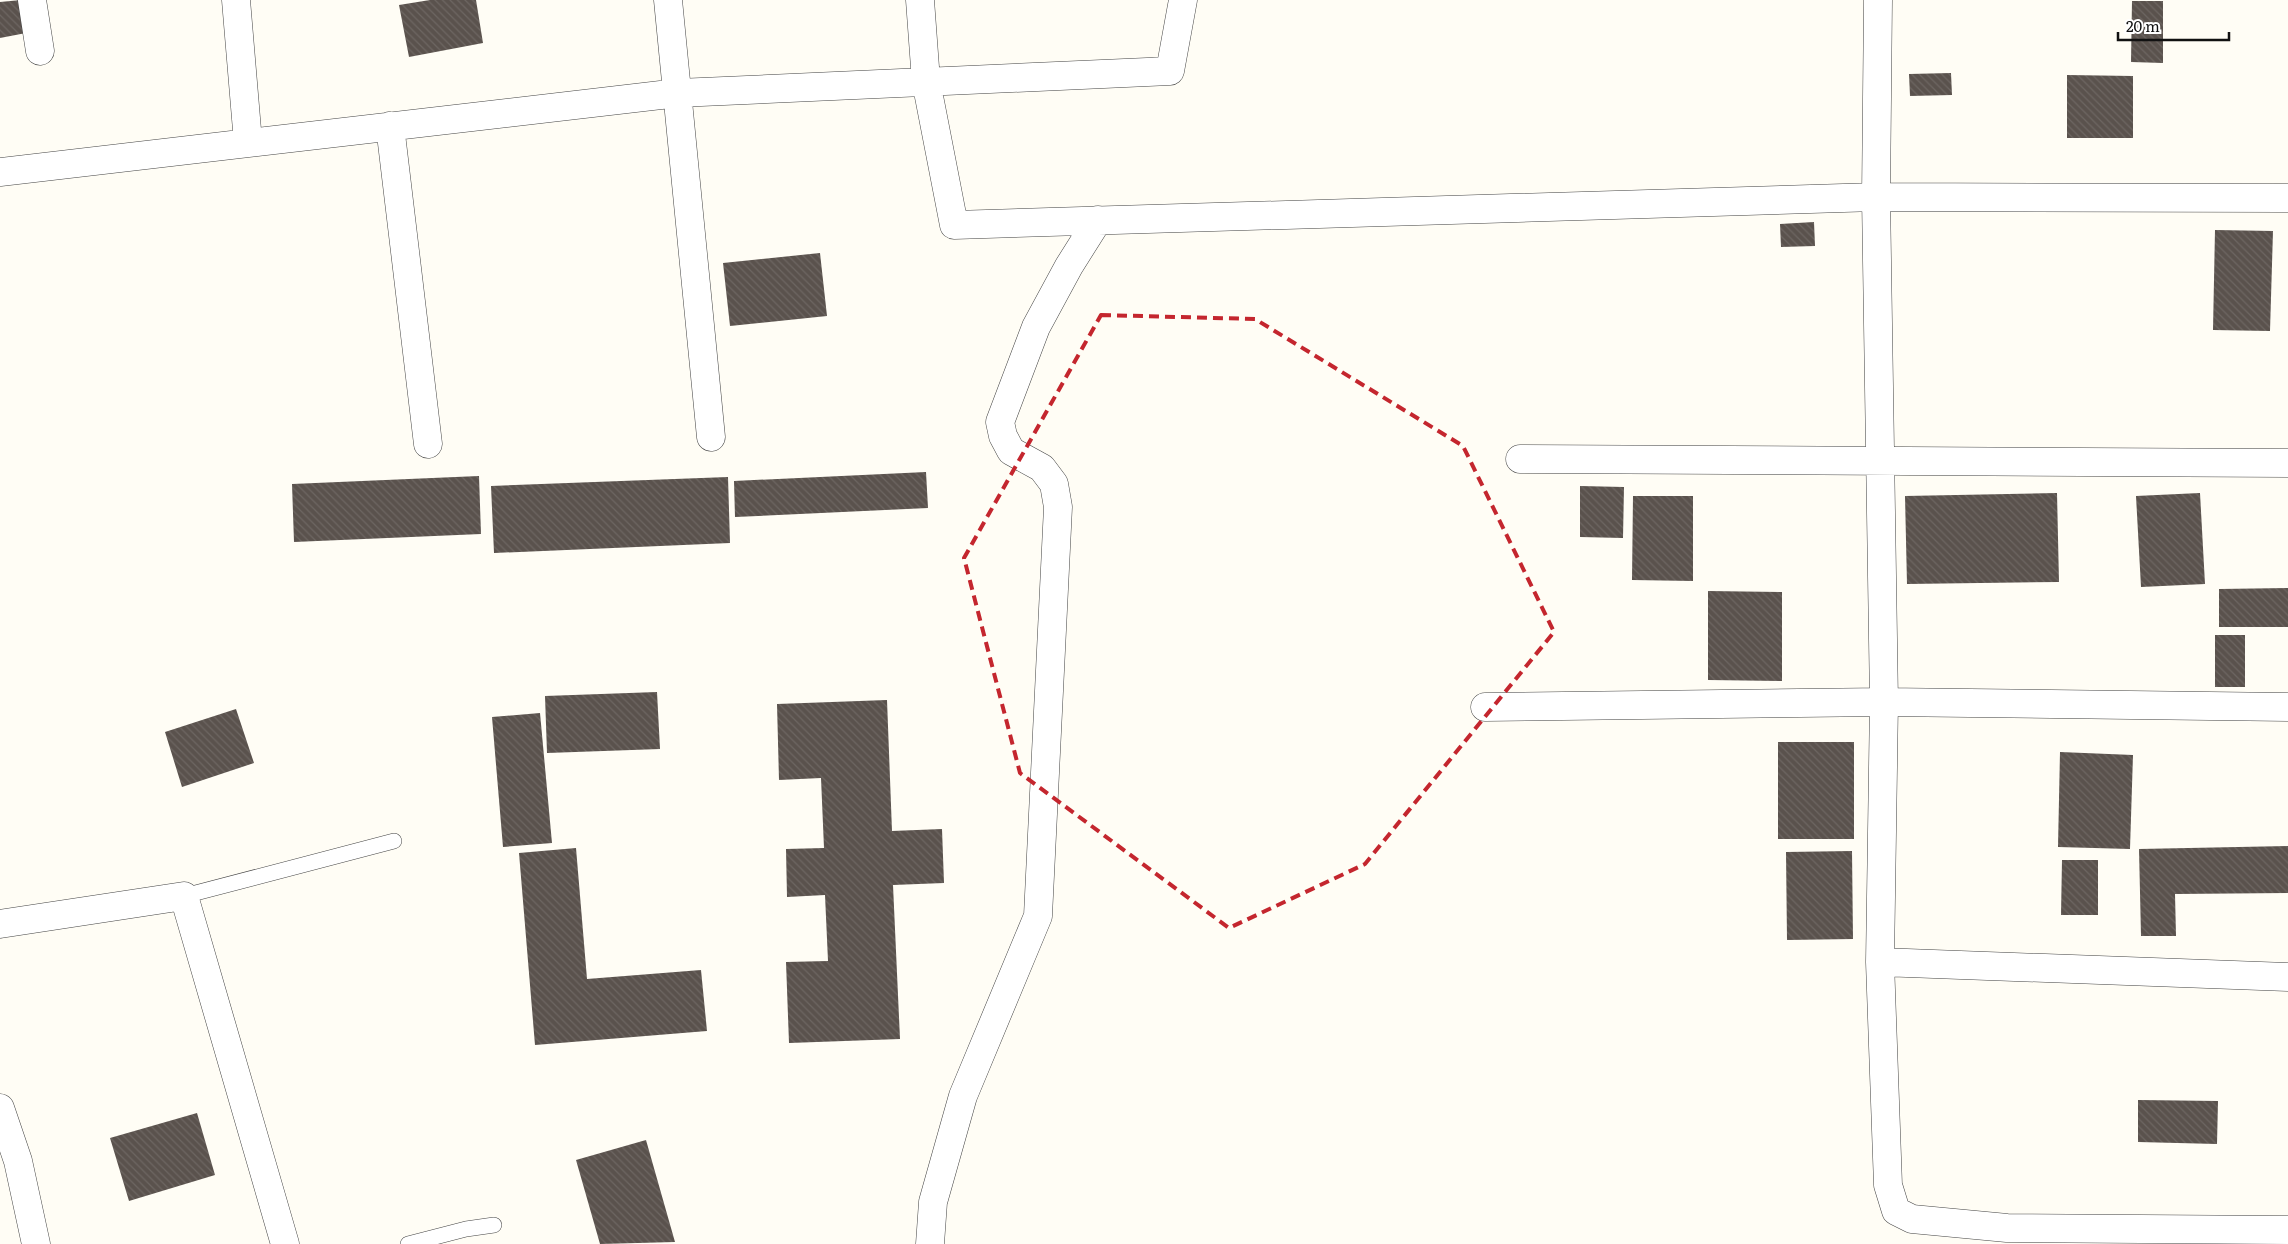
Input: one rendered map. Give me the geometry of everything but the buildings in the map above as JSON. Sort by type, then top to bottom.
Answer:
[{"type":"street","points":[[32,0],[40,51]]},
{"type":"street","points":[[236,0],[248,142]]},
{"type":"street","points":[[668,0],[711,437]]},
{"type":"street","points":[[920,0],[926,81],[954,225],[1876,197],[2288,198]]},
{"type":"street","points":[[0,172],[678,93],[1170,71],[1183,0]]},
{"type":"street","points":[[1878,0],[1876,197],[1884,702],[1880,962],[1888,1185],[1896,1212],[1912,1219],[2007,1228],[2288,1230]]},
{"type":"street","points":[[390,126],[428,444]]},
{"type":"street","points":[[930,1244],[933,1202],[963,1096],[1038,916],[1058,507],[1054,484],[1042,468],[1011,451],[1003,436],[1000,422],[1036,327],[1069,266],[1098,220]]},
{"type":"street","points":[[1520,459],[2288,463]]},
{"type":"street","points":[[1486,707],[1884,702],[2288,707]]},
{"type":"street","points":[[0,924],[184,896],[285,1244]]},
{"type":"street","points":[[1880,962],[2288,977]]},
{"type":"street","points":[[0,1108],[18,1161],[36,1244]]},
{"type":"lane","points":[[184,896],[394,841]]},
{"type":"lane","points":[[408,1244],[466,1229],[494,1225]]},
{"type":"highlighted area","points":[[1101,315],[1255,319],[1463,446],[1554,632],[1365,864],[1229,928],[1020,773],[964,558]]}]
